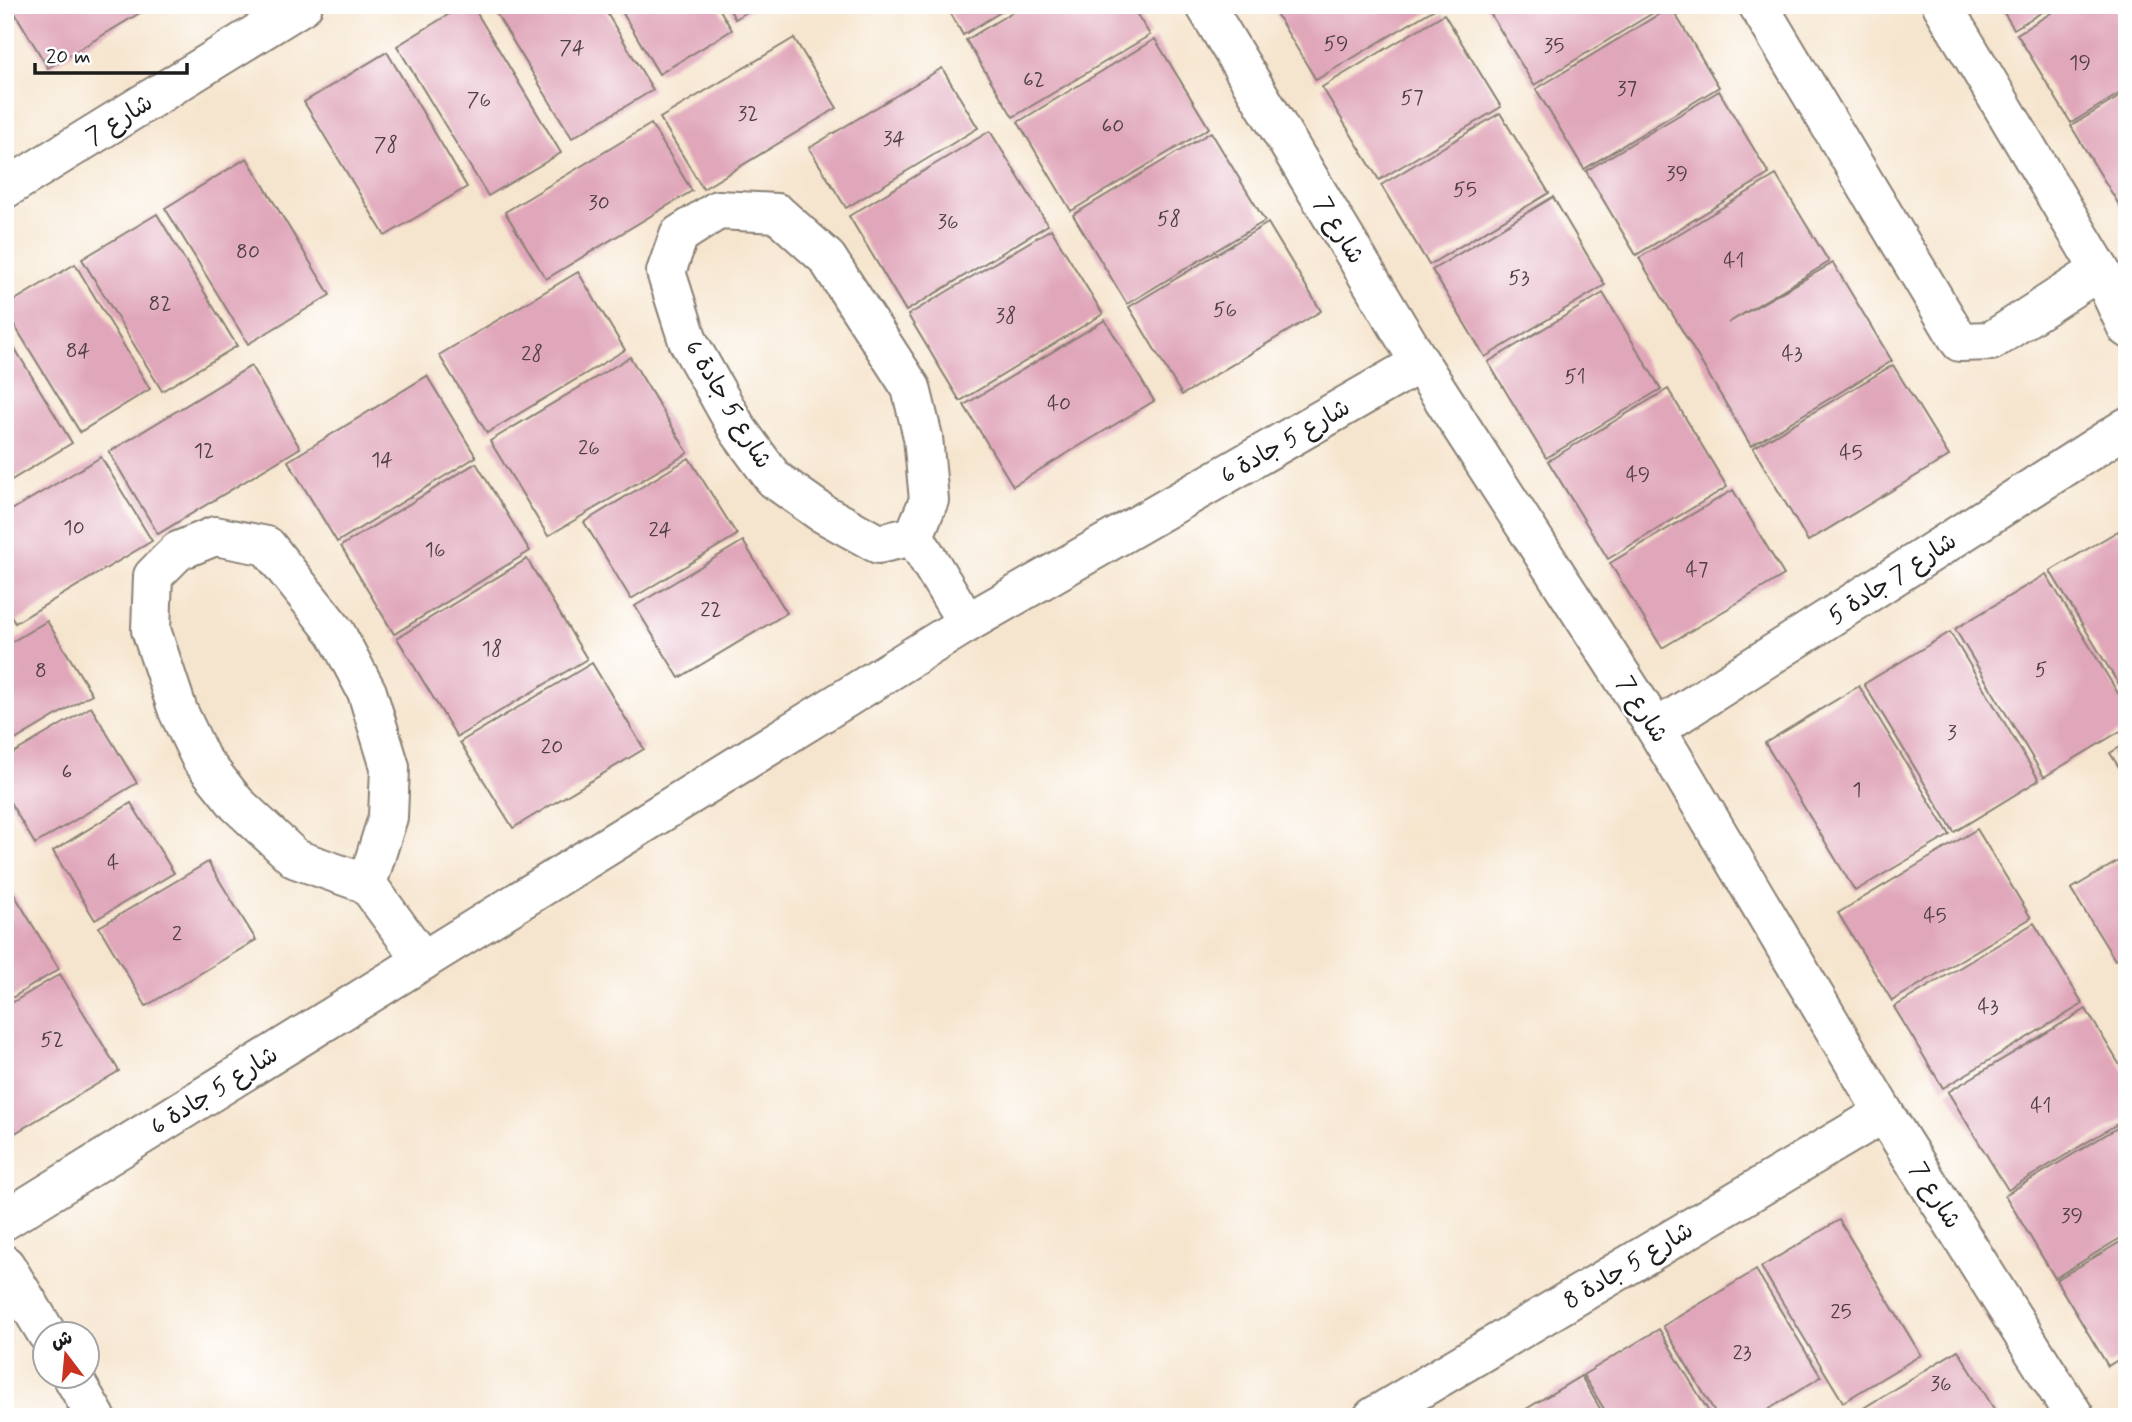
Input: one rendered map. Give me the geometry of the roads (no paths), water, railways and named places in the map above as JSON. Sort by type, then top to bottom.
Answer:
[{"type":"street","name":"شارع 7","points":[[5,189],[303,5]]},
{"type":"street","name":"شارع 7","points":[[1205,5],[1420,363],[1656,729],[1884,1113],[2075,1417]]},
{"type":"street","points":[[1758,5],[1960,342],[1991,341],[2100,270]]},
{"type":"street","points":[[1942,5],[2100,270],[2127,328]]},
{"type":"street","name":"شارع 5 جادة 6","points":[[718,210],[777,213],[827,258],[911,388],[923,436],[929,500],[914,536],[878,544],[822,513],[774,478],[738,430],[688,341],[666,272],[679,235],[718,210]]},
{"type":"street","name":"شارع 5 جادة 6","points":[[5,1220],[967,623],[1420,363]]},
{"type":"street","name":"شارع 7 جادة 5","points":[[1656,729],[2127,427]]},
{"type":"street","points":[[367,884],[388,817],[390,768],[367,692],[337,633],[267,546],[215,536],[178,551],[153,576],[151,630],[178,712],[201,759],[237,804],[296,859],[367,884],[423,961]]},
{"type":"street","points":[[914,536],[967,623]]},
{"type":"street","name":"شارع 5 جادة 8","points":[[1373,1417],[1884,1113]]},
{"type":"street","points":[[5,1265],[38,1320]]},
{"type":"street","points":[[80,1390],[96,1417]]}]
